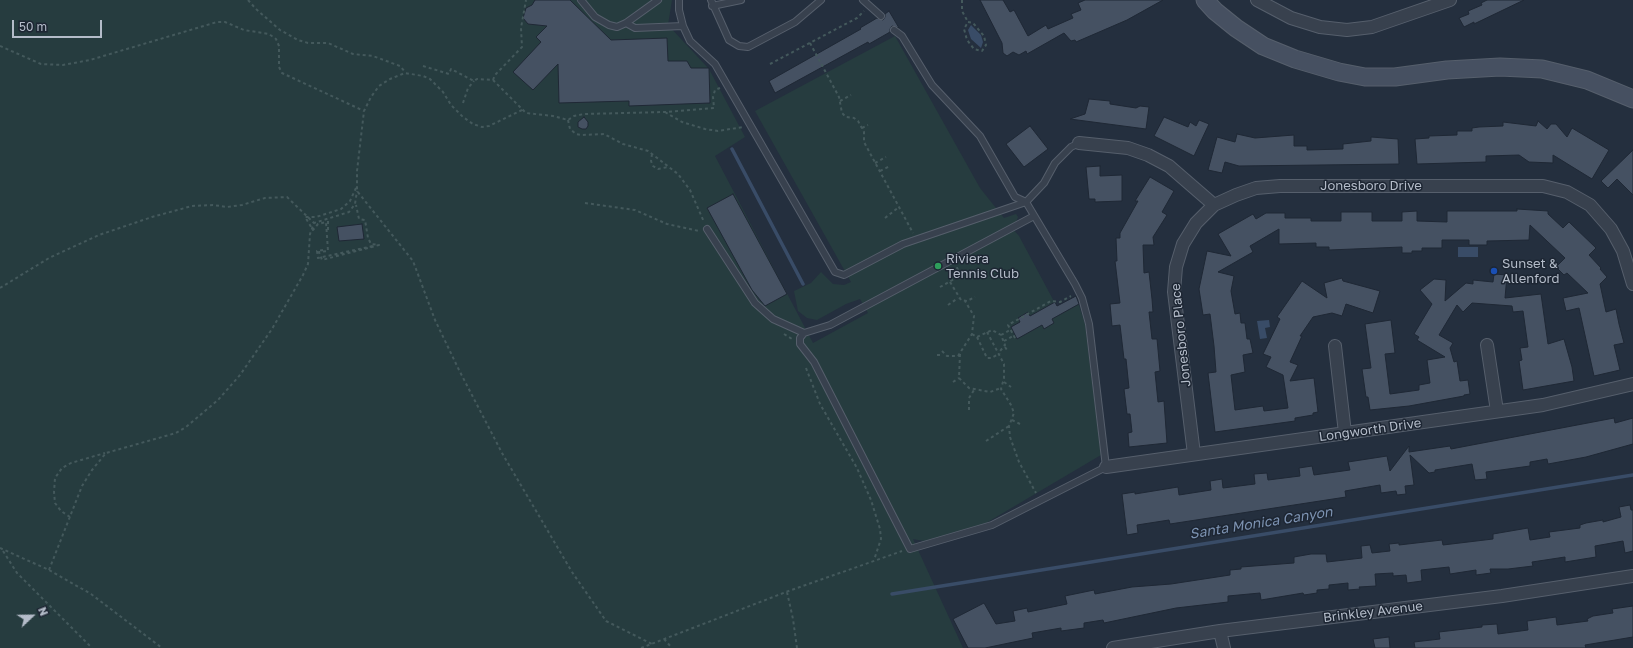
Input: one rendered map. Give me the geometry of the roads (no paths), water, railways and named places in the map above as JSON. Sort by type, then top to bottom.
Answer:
[{"type":"main road","points":[[1205,0],[1214,11],[1263,46],[1295,60],[1339,72],[1365,77],[1395,77],[1446,70],[1500,67],[1542,69],[1587,80],[1633,99]]},
{"type":"street","points":[[1258,0],[1291,18],[1320,27],[1347,30],[1378,25],[1450,0]]},
{"type":"street","points":[[1079,143],[1128,148],[1148,155],[1169,166],[1214,205]]},
{"type":"street","name":"Jonesboro Drive","points":[[1214,205],[1236,194],[1256,188],[1280,186],[1543,186],[1567,192],[1590,205],[1611,229],[1623,251],[1633,284]]},
{"type":"street","name":"Jonesboro Place","points":[[1194,454],[1174,292],[1176,266],[1183,244],[1196,223],[1214,205]]},
{"type":"street","points":[[1487,345],[1497,411]]},
{"type":"street","points":[[1335,346],[1345,433]]},
{"type":"street","name":"Longworth Drive","points":[[1106,467],[1543,405],[1633,384]]},
{"type":"street","name":"Brinkley Avenue","points":[[1113,648],[1220,631],[1506,596],[1633,576]]},
{"type":"street","points":[[1220,631],[1224,648]]},
{"type":"lane","points":[[581,0],[595,17],[609,26],[617,27],[626,23],[658,0]]},
{"type":"lane","points":[[680,0],[683,26],[690,41],[715,64],[835,272],[844,275],[903,244],[1026,202],[1044,183],[1055,163],[1072,147],[1079,143]]},
{"type":"lane","points":[[740,0],[712,3],[729,40],[739,46],[748,46],[794,22],[821,0]]},
{"type":"lane","points":[[863,0],[881,16]]},
{"type":"lane","points":[[626,23],[635,28],[683,26]]},
{"type":"lane","points":[[894,30],[902,36],[932,85],[980,136],[1015,197],[1026,202],[1079,292],[1089,324],[1106,467],[992,525],[910,549],[814,362],[800,344],[800,338],[804,333],[830,325],[1034,216]]},
{"type":"lane","points":[[705,230],[755,303],[773,319],[804,333]]},
{"type":"water","points":[[971,25],[981,35],[983,42],[981,48],[971,39],[968,30]]},
{"type":"water","points":[[1458,247],[1478,247],[1478,257],[1458,257]]},
{"type":"water","points":[[1269,320],[1270,327],[1265,328],[1267,338],[1260,339],[1257,321]]},
{"type":"waterway","points":[[732,149],[803,284]]},
{"type":"waterway","name":"Santa Monica Canyon","points":[[892,594],[1633,475]]},
{"type":"place","name":"Riviera Tennis Club","points":[[938,266]]},
{"type":"place","name":"Sunset & Allenford","points":[[1494,271]]}]
